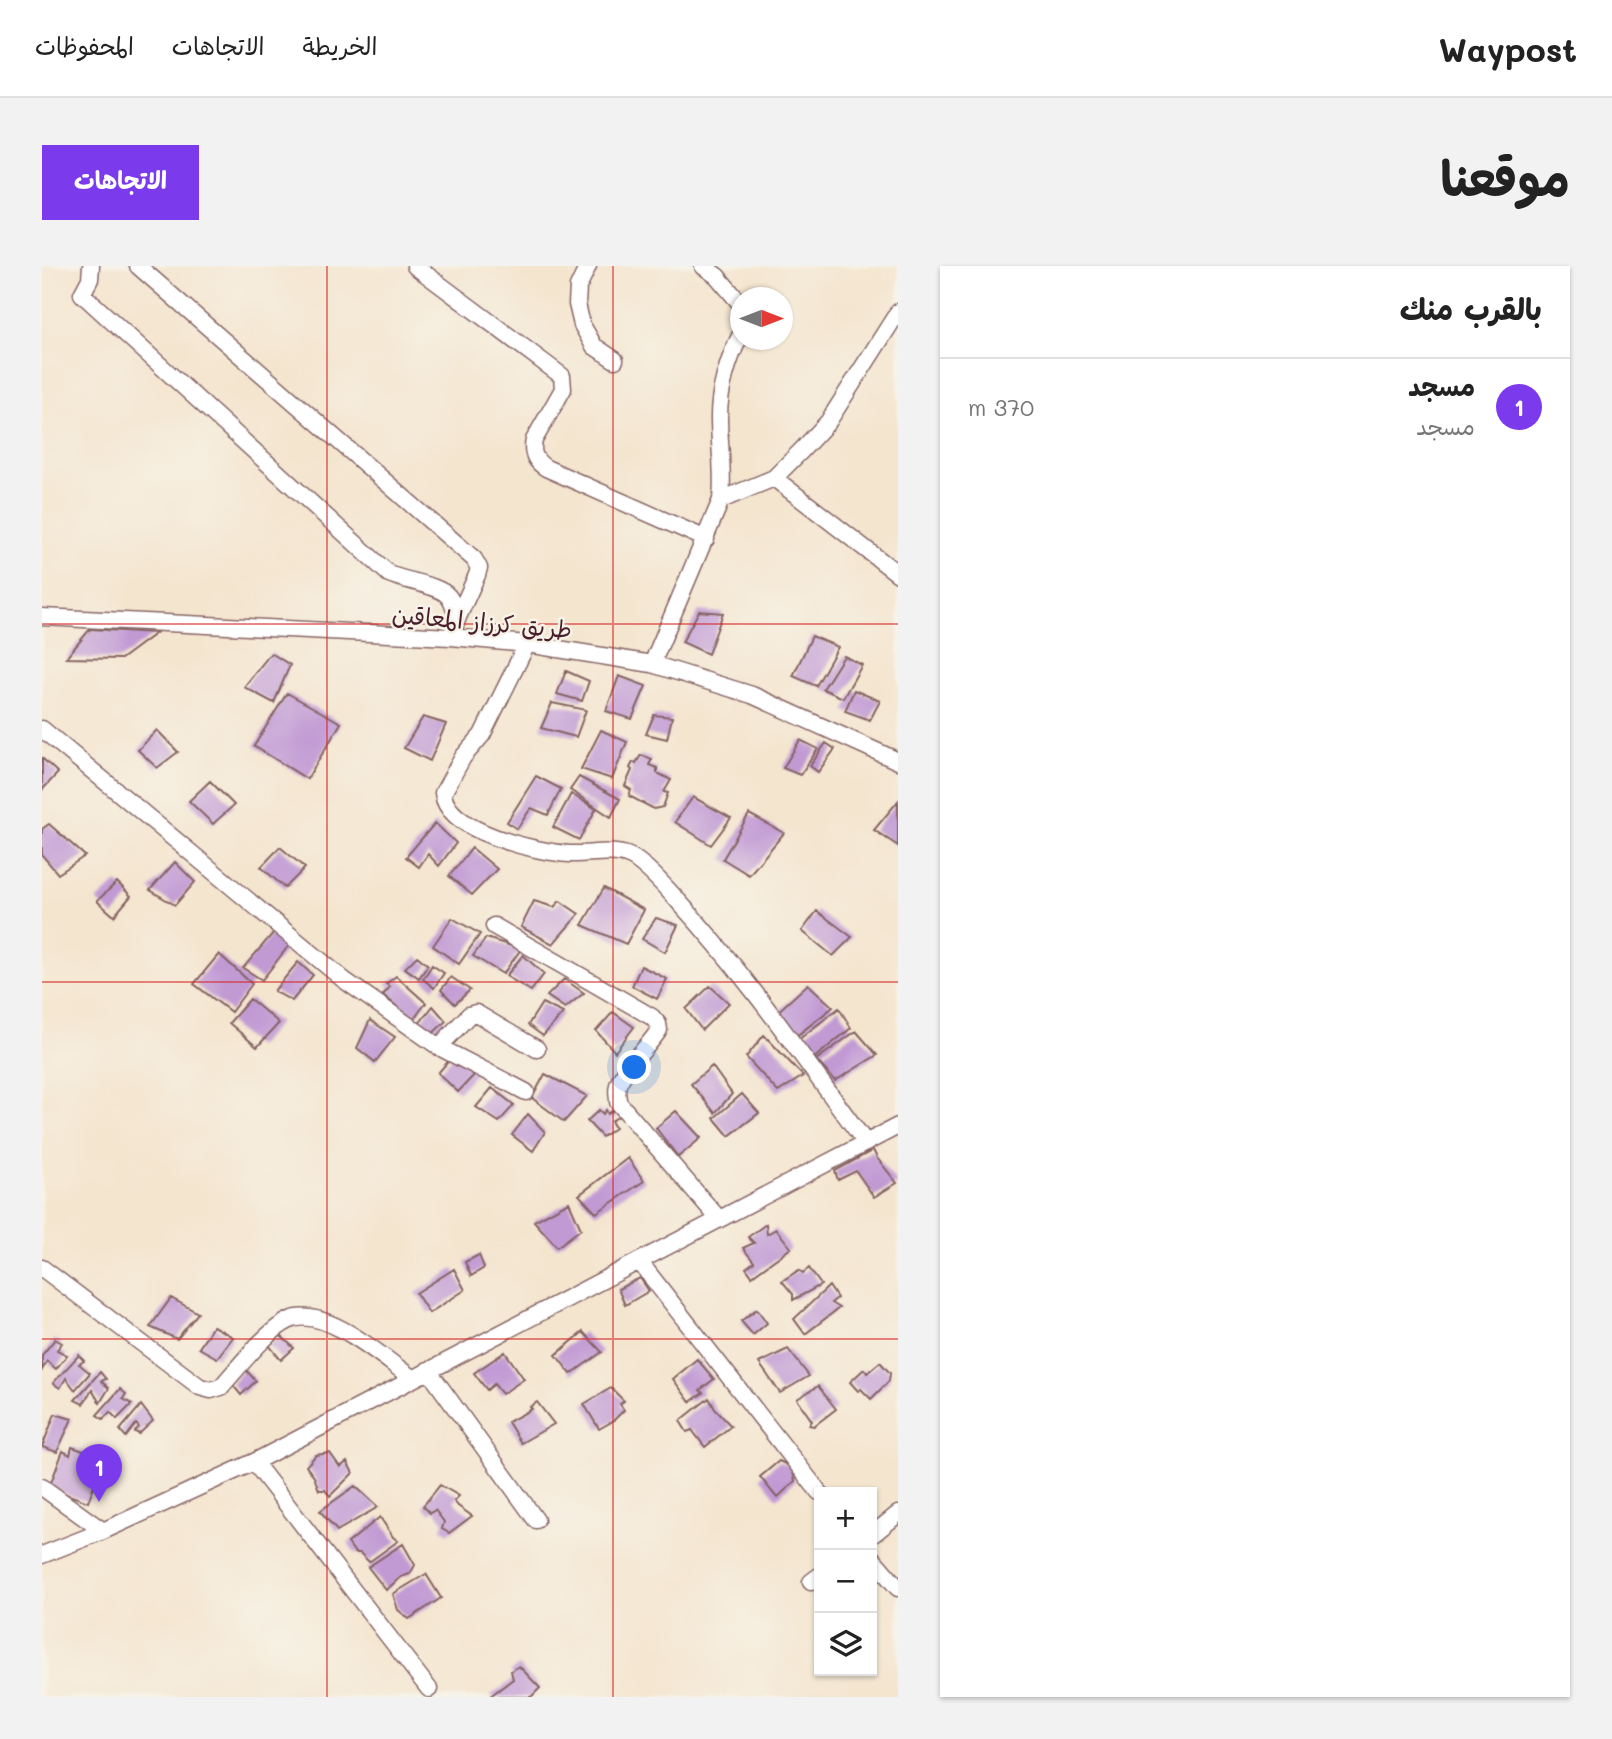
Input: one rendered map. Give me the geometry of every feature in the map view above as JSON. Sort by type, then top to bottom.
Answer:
[{"type":"street","points":[[91,266],[90,279],[82,294],[389,574],[443,591],[450,597],[458,617]]},
{"type":"street","points":[[138,266],[474,559],[479,568],[451,637]]},
{"type":"street","points":[[415,266],[562,376],[563,389],[534,440],[532,449],[536,461],[546,468],[706,539]]},
{"type":"street","points":[[588,266],[578,287],[577,304],[582,325],[594,346],[615,360]]},
{"type":"street","points":[[703,266],[717,276],[730,291]]},
{"type":"street","points":[[721,500],[774,478],[828,422],[898,312]]},
{"type":"street","points":[[652,664],[721,500],[724,476],[719,416],[723,384],[735,350]]},
{"type":"street","points":[[774,478],[898,574]]},
{"type":"street","name":"طريق كرزاز المعاقين","points":[[42,617],[451,637],[527,644],[652,664],[752,695],[898,761]]},
{"type":"street","points":[[527,644],[482,735],[463,757],[443,793],[446,807],[464,823],[508,842],[569,854],[600,852],[629,856],[648,870],[723,950],[866,1143]]},
{"type":"street","points":[[42,729],[344,980],[439,1047],[526,1093]]},
{"type":"street","points":[[494,926],[652,1017],[658,1024],[659,1030],[650,1045],[619,1081],[618,1101],[719,1219]]},
{"type":"street","points":[[439,1047],[469,1015],[476,1013],[537,1049]]},
{"type":"street","points":[[42,1555],[103,1531],[254,1462],[898,1126]]},
{"type":"street","points":[[639,1261],[815,1487]]},
{"type":"street","points":[[42,1269],[200,1387],[212,1390],[221,1387],[262,1341],[287,1321],[299,1317],[319,1319],[336,1326],[412,1378]]},
{"type":"street","points":[[428,1370],[536,1520]]},
{"type":"street","points":[[254,1462],[429,1689]]},
{"type":"street","points":[[42,1487],[103,1531]]},
{"type":"street","points":[[877,1531],[898,1514]]},
{"type":"street","points":[[877,1564],[898,1588]]},
{"type":"building","points":[[699,611],[723,613],[708,654],[682,642]]},
{"type":"building","points":[[90,629],[156,633],[121,659],[66,658]]},
{"type":"building","points":[[812,636],[838,647],[816,686],[793,676]]},
{"type":"building","points":[[271,653],[290,665],[274,703],[244,687]]},
{"type":"building","points":[[844,656],[862,665],[843,698],[823,689]]},
{"type":"building","points":[[566,671],[589,681],[582,701],[557,694]]},
{"type":"building","points":[[619,676],[646,686],[632,719],[606,711]]},
{"type":"building","points":[[854,690],[880,701],[870,720],[845,711]]},
{"type":"building","points":[[287,693],[341,723],[307,779],[254,746]]},
{"type":"building","points":[[552,703],[586,710],[576,737],[541,728]]},
{"type":"building","points":[[654,715],[672,717],[667,739],[646,734]]},
{"type":"building","points":[[423,717],[446,724],[430,761],[404,748]]},
{"type":"building","points":[[157,730],[178,752],[157,768],[138,750]]},
{"type":"building","points":[[601,730],[627,742],[612,779],[581,769]]},
{"type":"building","points":[[800,740],[818,749],[800,775],[783,768]]},
{"type":"building","points":[[826,743],[835,749],[818,772],[810,766]]},
{"type":"building","points":[[641,755],[652,759],[649,765],[657,768],[657,773],[671,780],[664,792],[668,793],[663,807],[654,809],[629,796],[631,790],[625,786],[632,770],[630,768]]},
{"type":"building","points":[[42,758],[58,773],[42,790]]},
{"type":"building","points":[[536,776],[561,789],[548,815],[531,808],[517,829],[507,822]]},
{"type":"building","points":[[579,777],[620,799],[611,817],[570,790]]},
{"type":"building","points":[[210,781],[234,805],[213,824],[189,801]]},
{"type":"building","points":[[571,794],[596,809],[579,840],[553,827]]},
{"type":"building","points":[[693,797],[731,818],[711,845],[675,822]]},
{"type":"building","points":[[898,801],[898,846],[874,830]]},
{"type":"building","points":[[749,814],[784,833],[749,875],[723,859]]},
{"type":"building","points":[[435,823],[456,843],[439,866],[428,854],[419,867],[406,857]]},
{"type":"building","points":[[49,824],[85,856],[58,874],[42,855],[42,829]]},
{"type":"building","points":[[280,847],[305,868],[285,888],[261,867]]},
{"type":"building","points":[[472,848],[497,869],[472,895],[449,876]]},
{"type":"building","points":[[175,862],[195,882],[175,905],[150,890]]},
{"type":"building","points":[[117,882],[131,896],[114,916],[97,901]]},
{"type":"building","points":[[604,888],[644,910],[626,944],[582,925]]},
{"type":"building","points":[[534,901],[554,907],[560,901],[579,914],[553,944],[521,927]]},
{"type":"building","points":[[817,911],[852,937],[833,956],[802,931]]},
{"type":"building","points":[[452,918],[480,934],[459,964],[433,946]]},
{"type":"building","points":[[656,918],[678,925],[665,952],[642,939]]},
{"type":"building","points":[[275,931],[290,944],[262,980],[243,968]]},
{"type":"building","points":[[486,938],[521,949],[503,974],[473,956]]},
{"type":"building","points":[[219,954],[252,984],[231,1012],[194,984]]},
{"type":"building","points":[[523,955],[544,974],[531,991],[506,976]]},
{"type":"building","points":[[417,956],[428,965],[419,978],[405,968]]},
{"type":"building","points":[[298,962],[313,975],[292,1001],[274,991]]},
{"type":"building","points":[[432,965],[444,973],[434,988],[423,979]]},
{"type":"building","points":[[641,966],[667,979],[657,999],[632,986]]},
{"type":"building","points":[[396,976],[426,1003],[413,1020],[383,995],[390,987],[386,984]]},
{"type":"building","points":[[451,977],[470,990],[455,1004],[441,990]]},
{"type":"building","points":[[564,979],[584,993],[565,1008],[547,996]]},
{"type":"building","points":[[808,984],[833,1007],[794,1038],[774,1015]]},
{"type":"building","points":[[710,986],[729,1003],[702,1030],[686,1009]]},
{"type":"building","points":[[250,999],[279,1023],[257,1047],[229,1023]]},
{"type":"building","points":[[542,1003],[563,1013],[543,1036],[528,1025]]},
{"type":"building","points":[[433,1006],[446,1021],[431,1035],[418,1025]]},
{"type":"building","points":[[839,1008],[851,1028],[813,1059],[798,1040]]},
{"type":"building","points":[[613,1012],[634,1027],[615,1052],[596,1031]]},
{"type":"building","points":[[370,1020],[395,1037],[375,1062],[357,1048]]},
{"type":"building","points":[[856,1031],[877,1055],[835,1081],[816,1060]]},
{"type":"building","points":[[764,1035],[803,1076],[778,1092],[746,1057]]},
{"type":"building","points":[[454,1055],[476,1073],[458,1092],[438,1073]]},
{"type":"building","points":[[712,1066],[732,1094],[715,1113],[691,1084]]},
{"type":"building","points":[[545,1074],[587,1096],[564,1122],[532,1098]]},
{"type":"building","points":[[492,1088],[514,1105],[499,1122],[476,1107]]},
{"type":"building","points":[[742,1094],[759,1113],[729,1136],[714,1118]]},
{"type":"building","points":[[615,1109],[619,1116],[611,1121],[615,1128],[602,1137],[587,1121],[599,1110],[603,1114],[606,1110],[608,1114]]},
{"type":"building","points":[[676,1111],[701,1138],[678,1157],[656,1128]]},
{"type":"building","points":[[528,1114],[545,1132],[533,1151],[512,1135]]},
{"type":"building","points":[[873,1150],[897,1183],[874,1197],[856,1171],[838,1180],[835,1171]]},
{"type":"building","points":[[628,1158],[644,1181],[596,1213],[579,1195]]},
{"type":"building","points":[[569,1202],[581,1229],[557,1247],[534,1221]]},
{"type":"building","points":[[766,1224],[767,1234],[776,1229],[791,1248],[752,1276],[746,1268],[754,1262],[743,1248],[754,1243],[748,1237]]},
{"type":"building","points":[[479,1255],[484,1268],[471,1276],[465,1262]]},
{"type":"building","points":[[809,1268],[821,1285],[793,1300],[793,1294],[782,1281],[799,1270],[803,1273]]},
{"type":"building","points":[[454,1269],[465,1290],[429,1313],[416,1293]]},
{"type":"building","points":[[640,1278],[649,1291],[625,1305],[618,1289]]},
{"type":"building","points":[[829,1286],[837,1298],[831,1303],[839,1308],[805,1334],[794,1319]]},
{"type":"building","points":[[171,1298],[198,1313],[177,1339],[150,1327]]},
{"type":"building","points":[[757,1309],[767,1323],[753,1335],[741,1321]]},
{"type":"building","points":[[213,1326],[233,1337],[217,1358],[199,1348]]},
{"type":"building","points":[[583,1332],[602,1352],[571,1374],[556,1355]]},
{"type":"building","points":[[280,1335],[294,1348],[281,1360],[269,1345]]},
{"type":"building","points":[[55,1339],[62,1343],[57,1350],[67,1355],[56,1369],[47,1361],[42,1370],[42,1355]]},
{"type":"building","points":[[788,1349],[809,1376],[780,1393],[759,1363]]},
{"type":"building","points":[[505,1352],[524,1379],[502,1394],[494,1384],[487,1390],[474,1373]]},
{"type":"building","points":[[79,1355],[84,1361],[79,1364],[90,1373],[75,1390],[66,1378],[60,1388],[53,1383]]},
{"type":"building","points":[[697,1359],[714,1379],[700,1390],[703,1393],[690,1402],[673,1379]]},
{"type":"building","points":[[880,1362],[890,1373],[889,1381],[871,1399],[850,1382],[864,1369],[867,1373]]},
{"type":"building","points":[[244,1368],[256,1381],[241,1395],[231,1383]]},
{"type":"building","points":[[100,1372],[106,1379],[101,1381],[109,1388],[100,1403],[92,1390],[83,1404],[75,1400]]},
{"type":"building","points":[[818,1386],[836,1409],[814,1426],[809,1425],[812,1421],[797,1399]]},
{"type":"building","points":[[611,1388],[624,1401],[620,1404],[624,1410],[613,1421],[599,1429],[584,1404]]},
{"type":"building","points":[[120,1389],[126,1394],[123,1399],[132,1404],[117,1419],[110,1412],[103,1419],[97,1415]]},
{"type":"building","points":[[709,1398],[731,1426],[705,1447],[692,1430],[687,1432],[680,1421]]},
{"type":"building","points":[[537,1402],[554,1424],[521,1443],[508,1422],[532,1409],[530,1407]]},
{"type":"building","points":[[141,1405],[153,1421],[139,1434],[135,1432],[139,1427],[136,1424],[126,1437],[120,1430]]},
{"type":"building","points":[[55,1414],[72,1419],[57,1452],[42,1447]]},
{"type":"building","points":[[72,1447],[104,1458],[88,1502],[49,1488],[63,1451],[70,1455]]},
{"type":"building","points":[[330,1453],[340,1467],[347,1462],[353,1473],[330,1496],[325,1490],[319,1490],[306,1466],[316,1455]]},
{"type":"building","points":[[779,1461],[792,1467],[795,1481],[777,1498],[760,1477]]},
{"type":"building","points":[[440,1485],[459,1496],[454,1501],[472,1516],[449,1533],[442,1529],[444,1522],[435,1510],[430,1513],[423,1506]]},
{"type":"building","points":[[355,1486],[378,1507],[337,1531],[320,1511]]},
{"type":"building","points":[[380,1517],[398,1541],[369,1562],[360,1553],[355,1553],[348,1543]]},
{"type":"building","points":[[403,1544],[415,1565],[410,1574],[401,1577],[386,1590],[368,1567]]},
{"type":"building","points":[[426,1574],[441,1598],[409,1619],[398,1610],[393,1594]]},
{"type":"building","points":[[519,1666],[540,1688],[531,1697],[489,1697],[513,1679],[511,1671]]},
{"type":"place","name":"مسجد","points":[[99,1502]]}]
